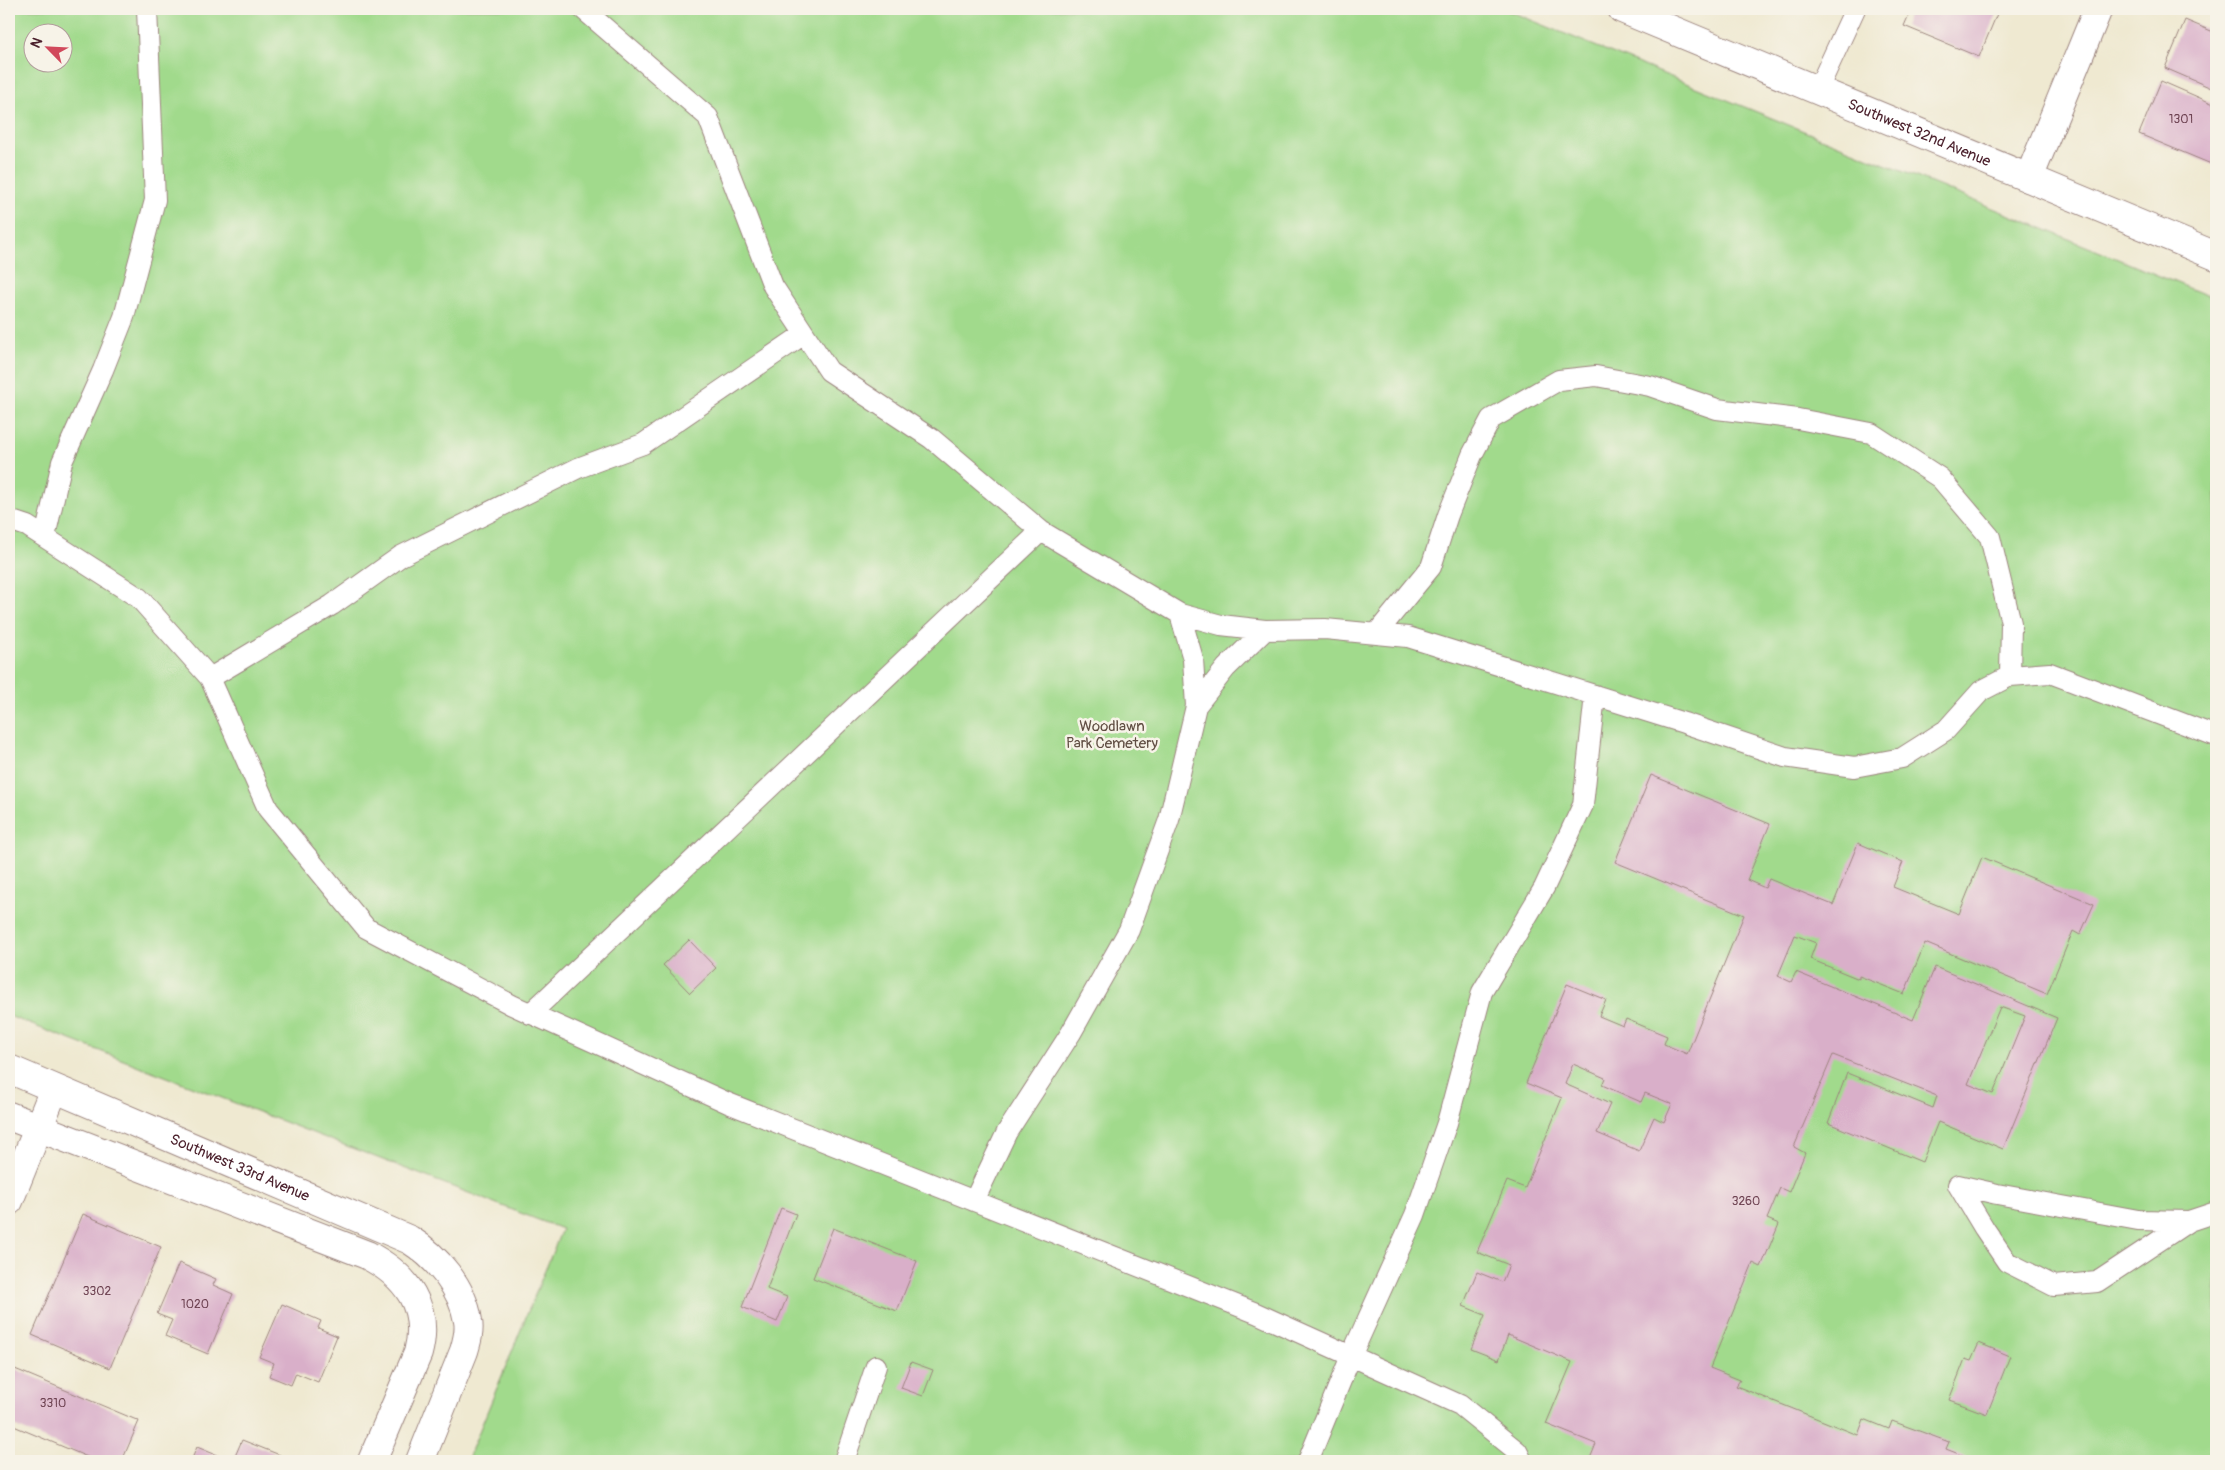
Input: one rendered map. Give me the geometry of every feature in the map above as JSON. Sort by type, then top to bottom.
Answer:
[{"type":"street","name":"Southwest 32nd Avenue","points":[[1622,9],[2216,256]]},
{"type":"street","points":[[2029,178],[2098,9]]},
{"type":"street","name":"Southwest 33rd Avenue","points":[[9,1069],[410,1240],[436,1262],[462,1301],[468,1321],[469,1336],[420,1461]]},
{"type":"street","points":[[9,1201],[54,1089]]},
{"type":"street","points":[[9,1116],[367,1255],[393,1271],[403,1281],[417,1305],[422,1320],[422,1338],[418,1353],[372,1461]]},
{"type":"street","points":[[417,1305],[455,1288]]},
{"type":"lane","points":[[45,537],[62,462],[103,370],[124,317],[155,200],[147,9]]},
{"type":"lane","points":[[584,9],[708,117],[773,286],[829,371],[932,439],[1041,531],[1180,614],[1220,625],[1265,630],[1325,629],[1408,638],[1595,695],[1785,757],[1854,767],[1902,758],[1946,730],[1981,691],[2010,676],[2050,673],[2216,736]]},
{"type":"lane","points":[[1818,89],[1855,9]]},
{"type":"lane","points":[[210,678],[332,605],[401,556],[578,468],[643,444],[804,334]]},
{"type":"lane","points":[[1376,634],[1431,567],[1448,515],[1469,463],[1491,419],[1559,380],[1596,376],[1650,386],[1717,409],[1798,418],[1871,433],[1940,478],[1990,537],[2011,623],[2010,676]]},
{"type":"lane","points":[[9,520],[28,526],[139,598],[210,678],[268,809],[366,928],[530,1014],[728,1103],[1256,1313],[1460,1405],[1517,1451],[1522,1461]]},
{"type":"lane","points":[[530,1014],[1041,531]]},
{"type":"lane","points":[[974,1200],[1007,1132],[1071,1033],[1129,930],[1169,820],[1196,706],[1194,658],[1180,614]]},
{"type":"lane","points":[[1196,706],[1226,668],[1265,630]]},
{"type":"lane","points":[[1308,1461],[1351,1356],[1415,1215],[1447,1123],[1482,992],[1544,888],[1583,804],[1595,695]]},
{"type":"lane","points":[[2189,1221],[2138,1220],[1958,1185],[2007,1262],[2054,1286],[2097,1282],[2189,1221],[2216,1212]]},
{"type":"lane","points":[[844,1461],[876,1366]]},
{"type":"green space","name":"Woodlawn Park Cemetery","points":[[9,9],[1504,9],[2216,299],[2216,1461],[467,1461],[562,1229],[9,1016]]},
{"type":"building","points":[[1901,9],[1999,9],[1979,57],[1904,26],[1910,12]]},
{"type":"building","points":[[2185,20],[2216,33],[2216,90],[2165,68]]},
{"type":"building","points":[[2161,81],[2216,105],[2216,166],[2139,134]]},
{"type":"building","points":[[1651,775],[1770,824],[1747,880],[1765,888],[1769,879],[1833,905],[1858,843],[1903,862],[1893,887],[1959,914],[1982,857],[2094,904],[2080,935],[2073,931],[2047,994],[1925,943],[1904,994],[1859,976],[1859,979],[1810,959],[1816,943],[1795,935],[1778,976],[1791,982],[1796,972],[1913,1020],[1935,967],[2057,1018],[2003,1149],[1938,1122],[1922,1162],[1828,1123],[1847,1073],[1933,1108],[1937,1096],[1833,1055],[1794,1147],[1805,1153],[1789,1192],[1780,1188],[1767,1219],[1779,1224],[1761,1267],[1753,1263],[1710,1368],[1740,1380],[1736,1386],[1858,1435],[1864,1419],[1889,1429],[1892,1421],[1949,1442],[1946,1449],[1977,1461],[1589,1461],[1596,1444],[1546,1424],[1572,1362],[1508,1335],[1499,1360],[1471,1349],[1485,1315],[1463,1306],[1477,1272],[1502,1282],[1509,1265],[1477,1252],[1507,1181],[1525,1188],[1562,1098],[1526,1083],[1567,984],[1606,1000],[1599,1016],[1623,1026],[1626,1019],[1667,1036],[1664,1044],[1687,1054],[1744,915],[1615,862]],"holes":[[[2000,1007],[2025,1016],[1993,1094],[1968,1084]],[[1573,1064],[1605,1078],[1602,1085],[1641,1102],[1645,1093],[1672,1104],[1664,1122],[1654,1117],[1639,1151],[1597,1133],[1610,1104],[1565,1084]]]},
{"type":"building","points":[[689,940],[716,968],[690,993],[663,965]]},
{"type":"building","points":[[781,1208],[796,1214],[767,1289],[787,1297],[777,1322],[742,1307]]},
{"type":"building","points":[[83,1214],[161,1247],[110,1368],[32,1335]]},
{"type":"building","points":[[833,1228],[917,1261],[897,1311],[813,1278]]},
{"type":"building","points":[[179,1263],[216,1279],[213,1285],[233,1294],[208,1354],[165,1336],[172,1320],[157,1314]]},
{"type":"building","points":[[282,1304],[321,1321],[318,1328],[337,1336],[318,1382],[296,1373],[291,1385],[269,1376],[274,1363],[259,1357]]},
{"type":"building","points":[[1979,1343],[2010,1356],[1987,1414],[1949,1400],[1965,1359],[1971,1361]]},
{"type":"building","points":[[911,1362],[933,1370],[923,1396],[901,1388]]},
{"type":"building","points":[[15,1369],[139,1421],[122,1461],[97,1461],[9,1424],[9,1386]]},
{"type":"building","points":[[242,1440],[295,1461],[233,1461]]},
{"type":"building","points":[[197,1447],[231,1461],[191,1461]]}]
